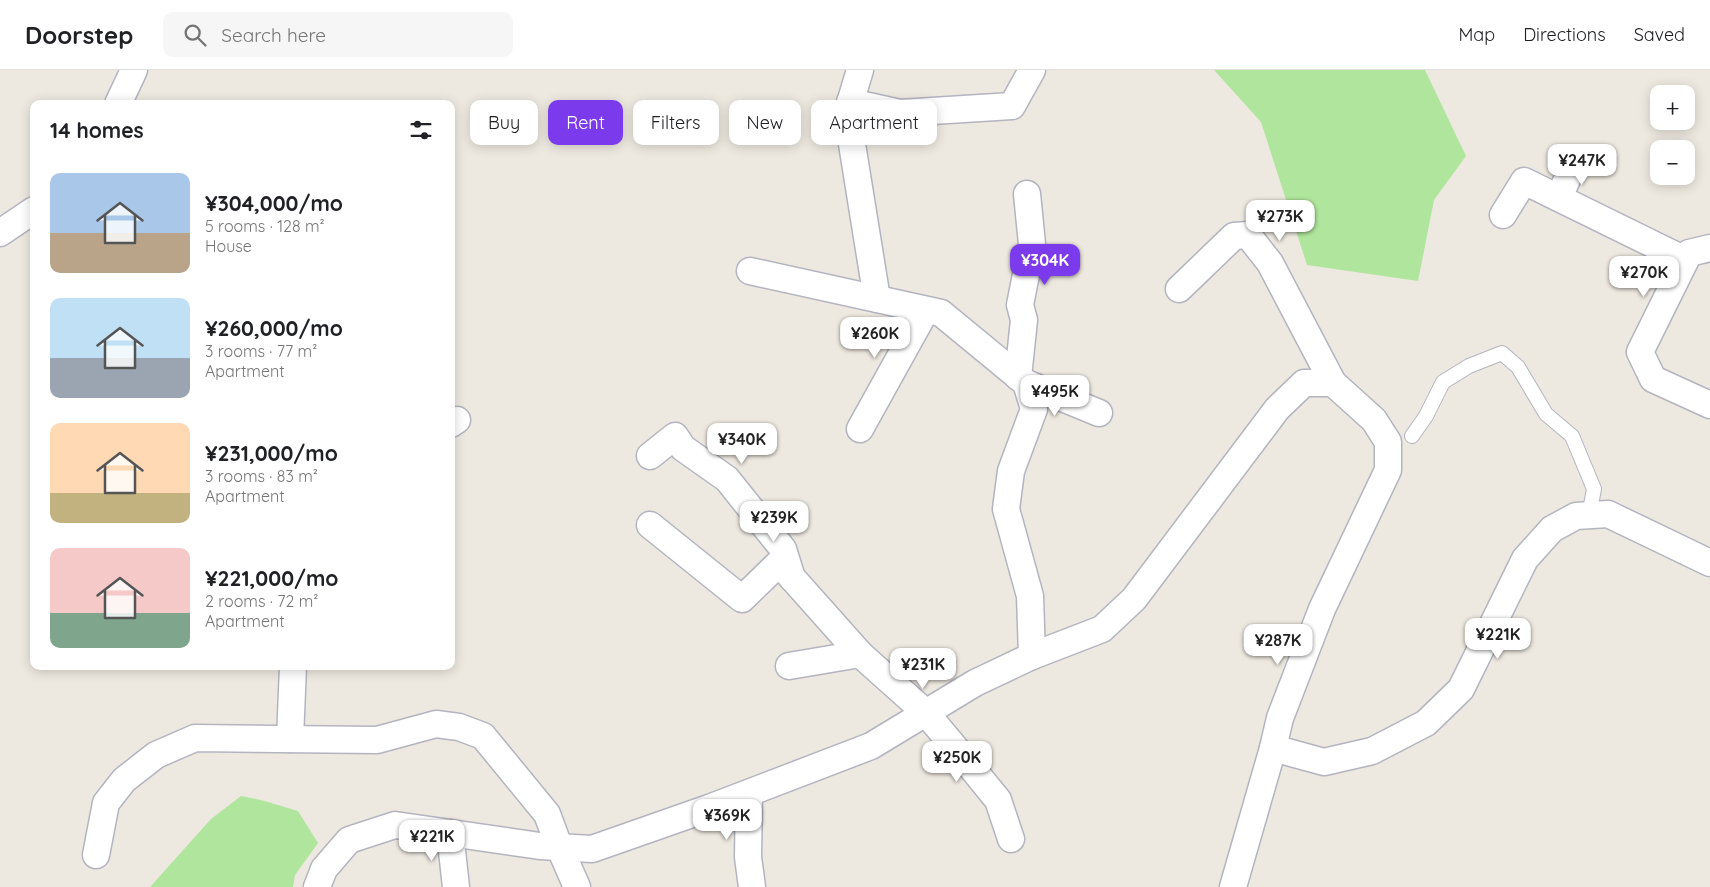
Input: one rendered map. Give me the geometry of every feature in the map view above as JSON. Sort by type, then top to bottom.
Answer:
[{"type":"street","points":[[120,100],[134,70]]},
{"type":"street","points":[[851,100],[860,70]]},
{"type":"street","points":[[937,111],[1012,106],[1032,70]]},
{"type":"street","points":[[851,145],[877,299]]},
{"type":"street","points":[[1503,215],[1524,181],[1563,187],[1685,260]]},
{"type":"street","points":[[1027,194],[1032,244],[1020,305],[1024,320],[1022,380],[1034,409],[1011,471],[1006,509],[1030,596],[1032,656]]},
{"type":"street","points":[[0,233],[30,213]]},
{"type":"street","points":[[1179,289],[1234,236],[1248,235],[1270,263],[1333,383],[1374,420],[1388,442],[1388,470],[1322,608],[1280,718],[1233,887]]},
{"type":"street","points":[[1710,248],[1689,253],[1640,352],[1653,379],[1710,405]]},
{"type":"street","points":[[750,271],[940,313],[1022,380],[1098,413]]},
{"type":"street","points":[[860,429],[926,310]]},
{"type":"street","points":[[317,887],[324,869],[349,840],[394,825],[540,846],[592,848],[749,793],[871,746],[974,683],[1032,656],[1102,629],[1134,599],[1277,409],[1304,382],[1333,383]]},
{"type":"street","points":[[650,456],[675,436],[683,448],[727,479],[783,550],[792,578]]},
{"type":"street","points":[[1273,748],[1324,762],[1372,751],[1426,723],[1461,690],[1524,559],[1552,529],[1576,516],[1608,514],[1710,563]]},
{"type":"street","points":[[650,525],[742,599],[779,563],[860,654],[926,713],[998,800],[1011,840]]},
{"type":"street","points":[[789,666],[860,654]]},
{"type":"street","points":[[290,739],[293,670]]},
{"type":"street","points":[[96,855],[106,803],[124,780],[156,755],[195,738],[378,740],[436,724],[459,727],[483,736],[547,814],[577,887]]},
{"type":"street","points":[[749,793],[748,857],[752,887]]},
{"type":"street","points":[[450,833],[456,887]]},
{"type":"lane","points":[[1412,436],[1426,416],[1443,382],[1469,366],[1502,353],[1518,366],[1546,414],[1572,436],[1594,489],[1589,515]]},
{"type":"green space","points":[[1214,70],[1425,70],[1466,156],[1434,200],[1418,281],[1307,265],[1261,122]]},
{"type":"green space","points":[[241,796],[298,811],[318,843],[295,875],[293,887],[150,887],[211,819]]}]
